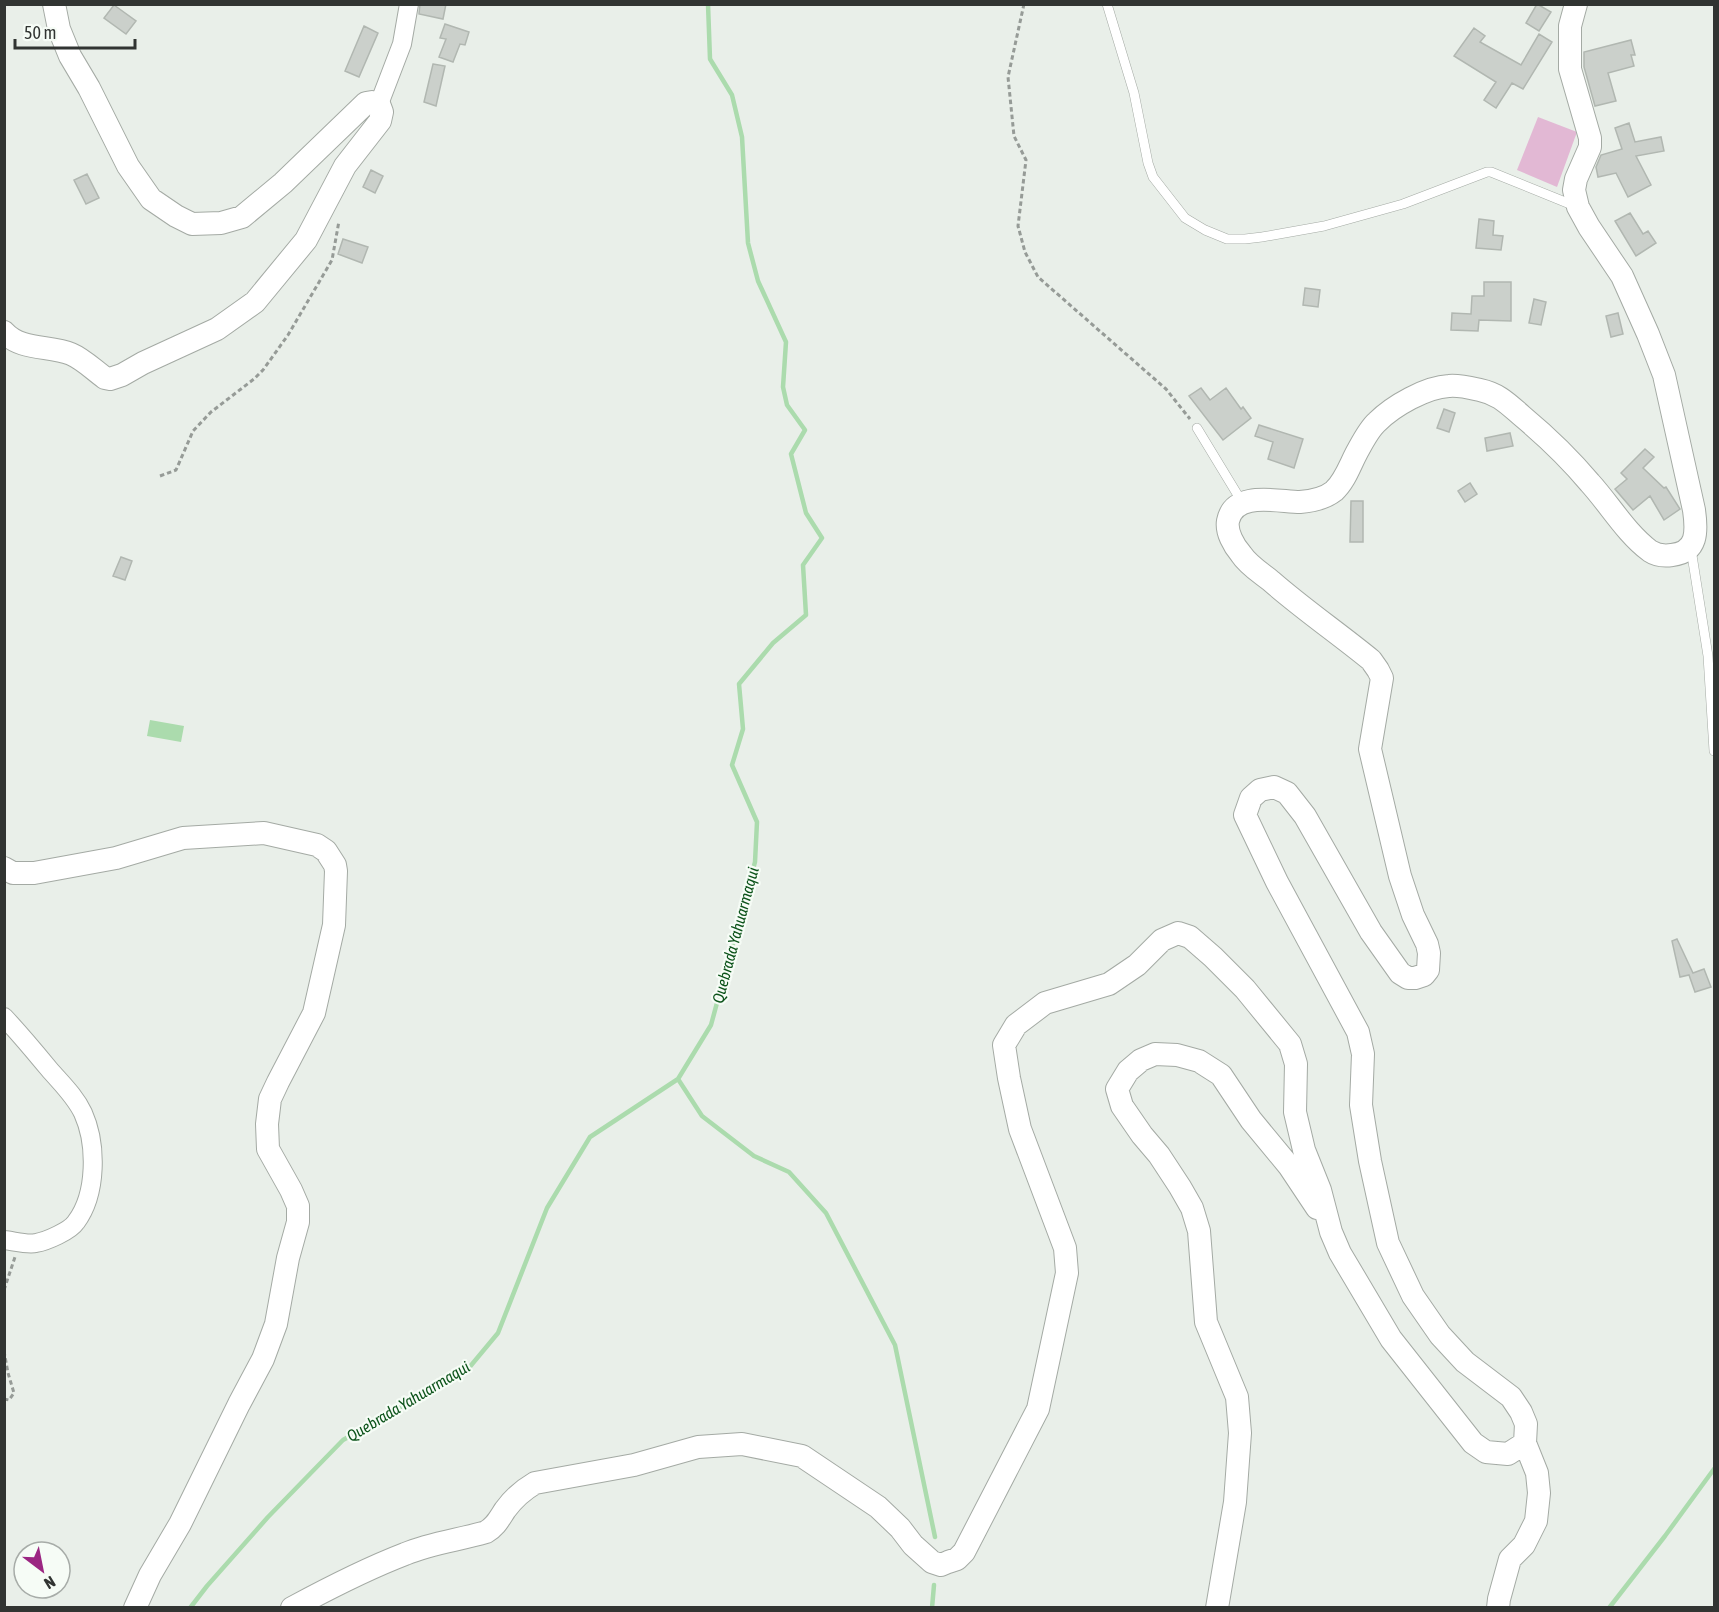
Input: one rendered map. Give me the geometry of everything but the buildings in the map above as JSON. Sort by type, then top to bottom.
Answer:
[{"type":"street","points":[[4,332],[22,343],[70,354],[105,378],[110,379],[217,329],[255,302],[306,240],[345,166],[380,121],[382,112],[379,105],[372,102],[366,103],[283,183],[242,217],[221,223],[192,224],[151,199],[128,166],[89,88],[70,56],[59,29],[54,4]]},
{"type":"street","points":[[379,105],[402,44],[409,4]]},
{"type":"street","points":[[1498,1608],[1498,1599],[1510,1559],[1524,1545],[1536,1521],[1539,1493],[1537,1473],[1525,1443],[1526,1424],[1511,1397],[1465,1362],[1440,1335],[1413,1296],[1388,1243],[1370,1161],[1361,1105],[1363,1054],[1358,1032],[1282,892],[1245,815],[1251,798],[1260,790],[1274,787],[1287,793],[1305,816],[1371,932],[1400,973],[1407,978],[1424,975],[1428,970],[1427,944],[1413,915],[1400,876],[1370,749],[1382,678],[1371,660],[1301,607],[1242,556],[1230,538],[1228,522],[1233,510],[1242,502],[1271,499],[1299,502],[1321,499],[1343,480],[1357,451],[1376,422],[1405,401],[1432,389],[1450,386],[1497,395],[1560,451],[1589,481],[1630,533],[1652,552],[1663,556],[1673,555],[1683,553],[1691,546],[1695,539],[1694,510],[1664,375],[1622,276],[1588,227],[1578,207],[1574,190],[1576,179],[1590,147],[1590,138],[1570,69],[1570,26],[1576,4]]},
{"type":"street","points":[[4,868],[13,873],[34,873],[117,858],[183,838],[264,833],[317,845],[326,851],[336,871],[334,925],[314,1013],[270,1099],[267,1124],[268,1149],[298,1206],[298,1222],[288,1258],[276,1324],[263,1359],[135,1608]]},
{"type":"street","points":[[292,1608],[405,1554],[434,1544],[486,1532],[492,1528],[524,1489],[535,1483],[634,1465],[698,1447],[742,1443],[802,1456],[878,1507],[932,1562],[940,1564],[957,1559],[964,1552],[1038,1409],[1067,1273],[1065,1248],[1020,1129],[1004,1045],[1016,1025],[1045,1003],[1109,984],[1137,965],[1162,940],[1178,933],[1190,937],[1213,957],[1245,989],[1290,1044],[1296,1064],[1295,1112],[1304,1150],[1320,1190],[1331,1232]]},
{"type":"street","points":[[4,1017],[67,1089],[82,1110],[89,1128],[93,1152],[92,1173],[85,1209],[75,1225],[35,1244],[4,1240]]},
{"type":"street","points":[[1217,1608],[1235,1502],[1240,1433],[1237,1397],[1206,1322],[1199,1231],[1192,1208],[1180,1187],[1122,1106],[1117,1089],[1128,1071],[1141,1060],[1155,1054],[1177,1054],[1199,1061],[1221,1075],[1251,1120],[1289,1166],[1331,1232],[1345,1261],[1391,1339],[1473,1443],[1486,1452],[1508,1454],[1525,1443]]},
{"type":"lane","points":[[1107,4],[1134,93],[1153,177],[1185,218],[1205,230],[1227,239],[1262,237],[1324,226],[1403,204],[1487,172],[1578,207]]},
{"type":"lane","points":[[1197,428],[1242,502]]},
{"type":"lane","points":[[1691,546],[1708,656],[1714,751]]},
{"type":"path","points":[[1024,4],[1008,77],[1014,136],[1026,160],[1018,226],[1025,252],[1038,277],[1166,389],[1197,428]]},
{"type":"path","points":[[159,476],[176,470],[193,431],[211,412],[259,374],[282,344],[332,260],[341,212]]},
{"type":"path","points":[[4,1351],[14,1393],[9,1400],[4,1399]]},
{"type":"shaded area","points":[[1538,117],[1577,132],[1557,187],[1517,170]]},
{"type":"shaded area","points":[[150,720],[184,726],[181,742],[147,736]]},
{"type":"waterway","name":"Quebrada Yahuarmaqui","points":[[190,1608],[268,1517],[343,1440],[468,1369],[498,1333],[547,1208],[590,1137],[678,1079],[711,1025],[755,862],[757,822],[732,765],[743,729],[739,684],[773,643],[806,615],[803,565],[822,538],[806,513],[791,454],[805,430],[787,405],[783,387],[786,342],[758,281],[748,243],[742,137],[732,95],[710,59],[708,4]]},
{"type":"waterway","points":[[678,1079],[702,1116],[754,1156],[789,1172],[826,1213],[895,1345],[935,1537]]},
{"type":"waterway","points":[[1609,1608],[1714,1469]]},
{"type":"waterway","points":[[932,1608],[934,1585]]}]
